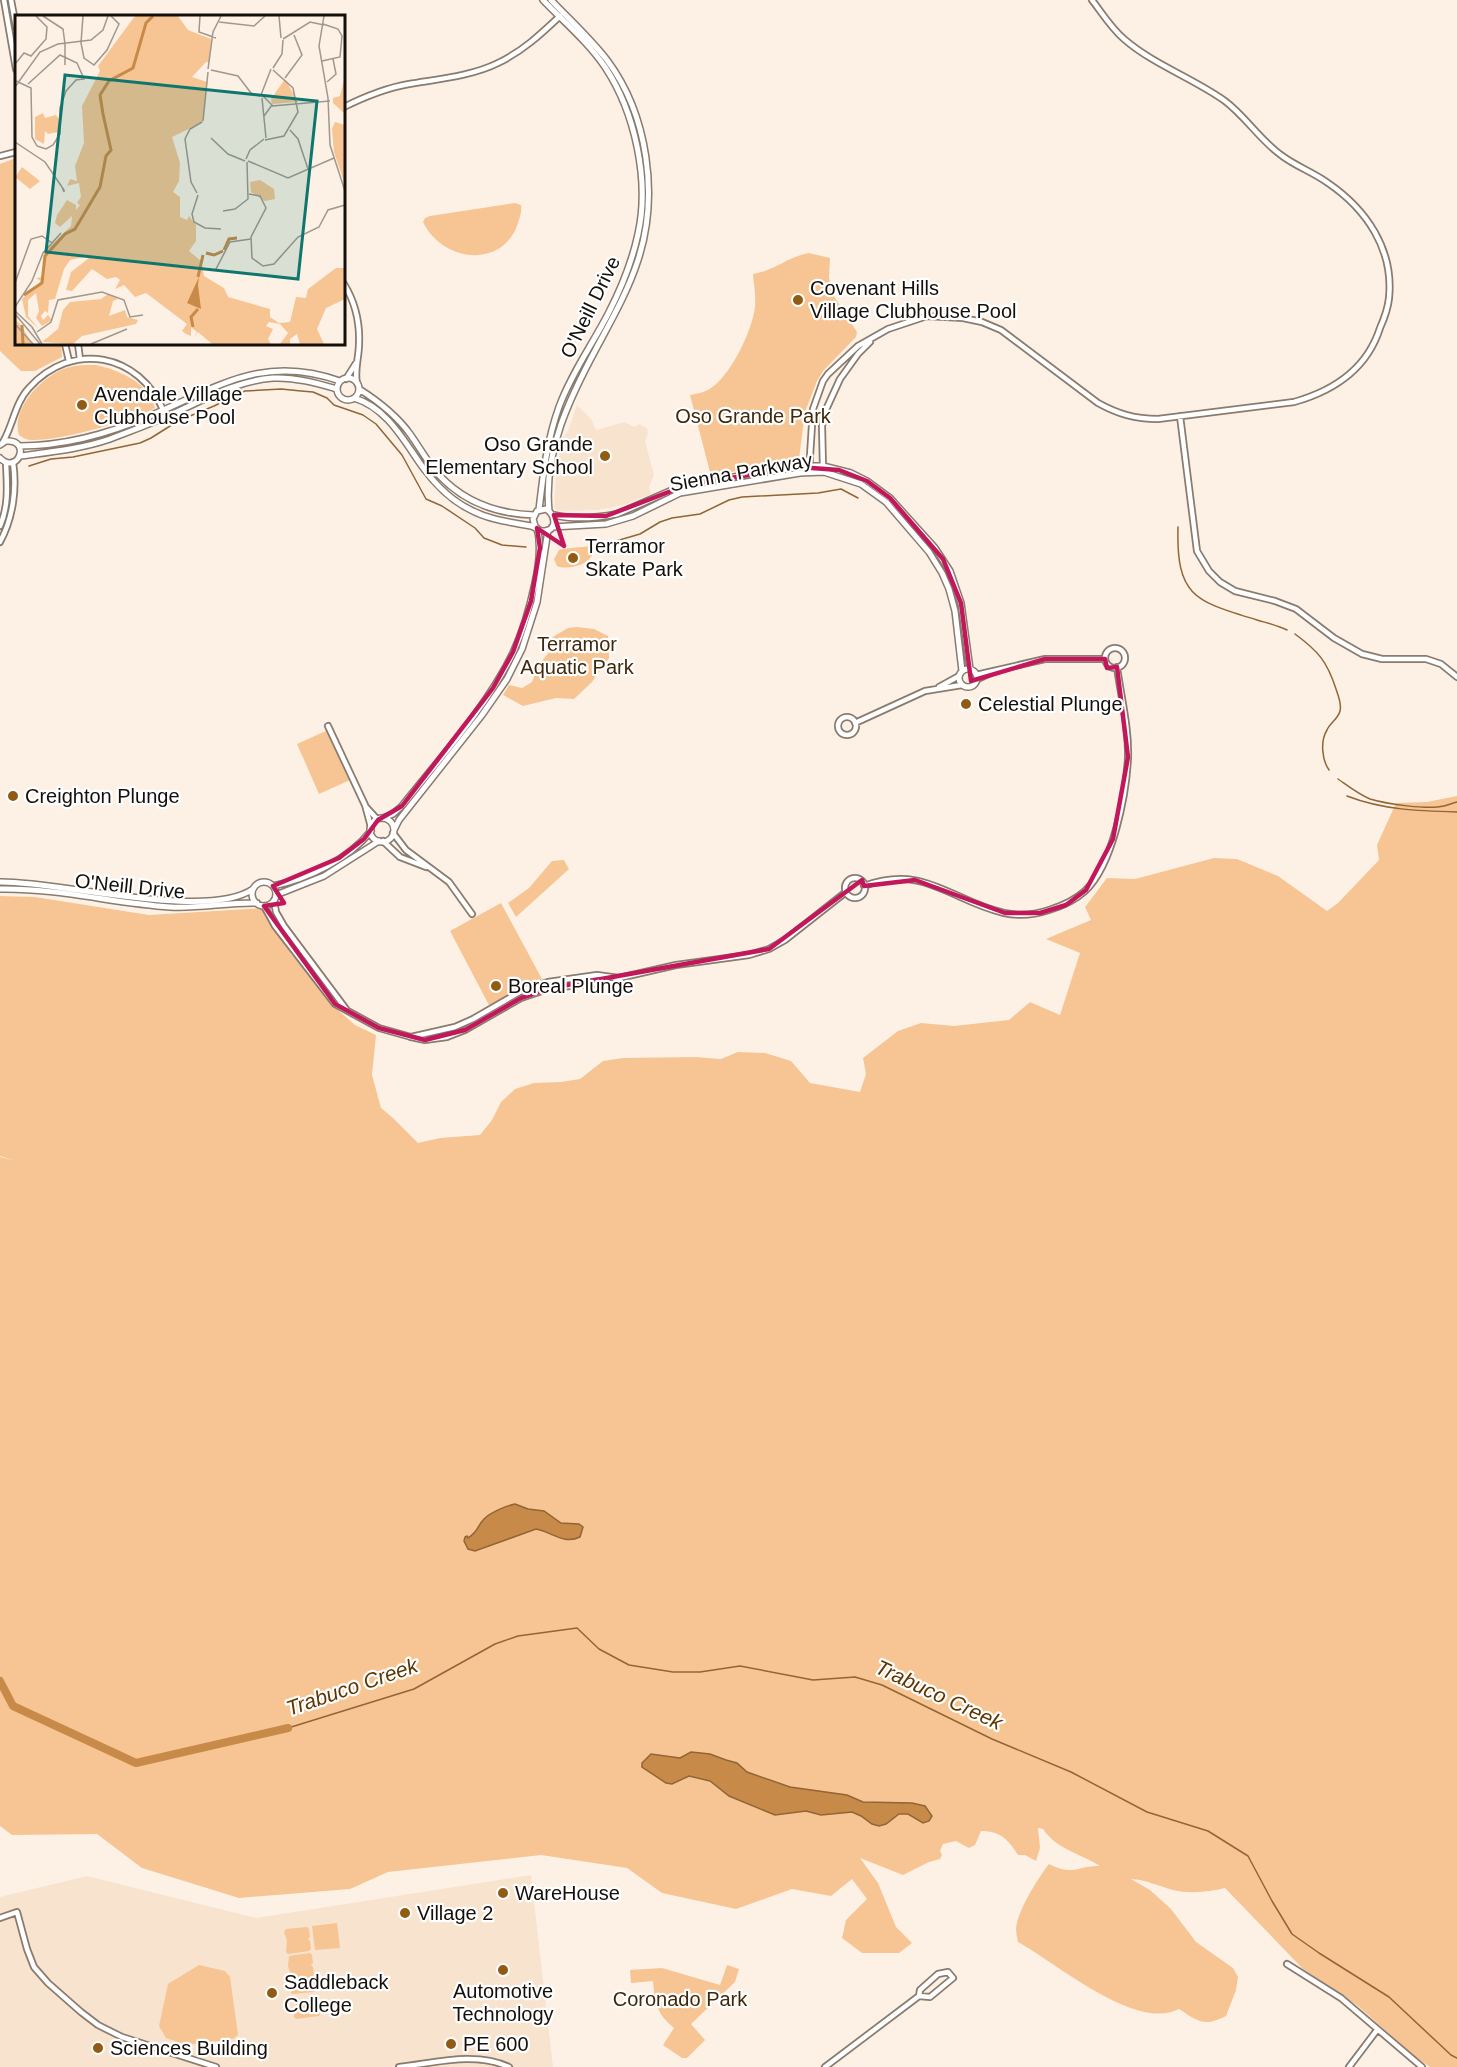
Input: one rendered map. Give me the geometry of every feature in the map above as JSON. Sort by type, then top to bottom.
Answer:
[{"type":"main road","name":"O'Neill Drive","points":[[0,890],[33,891],[172,908],[205,908],[257,903],[264,906],[275,898],[324,876],[381,841],[390,838],[399,820],[482,715],[507,679],[522,649],[537,602],[550,528],[555,521],[551,513],[549,481],[555,442],[580,379],[639,259],[648,194],[647,168],[641,134],[621,82],[592,42],[543,0]]},
{"type":"main road","name":"O'Neill Drive","points":[[539,510],[549,440],[559,406],[621,288],[639,232],[642,180],[635,137],[627,110],[611,77],[551,0]]},
{"type":"main road","points":[[2,444],[9,440],[17,443],[43,445],[111,431],[164,410],[226,381],[263,372],[297,371],[343,380],[352,379],[402,424],[439,475],[459,493],[483,506],[506,513],[534,516],[539,510],[551,513]]},
{"type":"main road","points":[[0,458],[10,463],[20,456],[107,440],[166,417],[220,391],[257,380],[311,381],[337,389]]},
{"type":"main road","points":[[343,380],[337,389],[338,396],[344,400],[354,398],[379,413],[407,439],[423,462],[430,463]]},
{"type":"main road","points":[[354,398],[358,386]]},
{"type":"main road","points":[[404,438],[429,476],[458,502],[476,513],[496,520],[536,527],[542,531],[550,528]]},
{"type":"main road","points":[[17,443],[20,456]]},
{"type":"main road","name":"Sienna Parkway","points":[[550,528],[606,524],[633,516],[680,493],[809,469]]},
{"type":"main road","name":"Sienna Parkway","points":[[551,513],[584,518],[606,516],[617,514],[687,485],[809,469],[850,473],[878,489],[905,514],[935,548],[950,571],[961,603],[970,669]]},
{"type":"main road","name":"Sienna Parkway","points":[[823,469],[861,484],[876,494],[886,502],[929,552],[949,589],[955,611],[962,685]]},
{"type":"main road","name":"O'Neill Drive","points":[[0,882],[30,882],[169,900],[200,901],[246,894],[262,882],[273,886],[301,878],[352,849],[364,839],[380,819],[393,814],[402,806],[493,688],[513,652],[531,601],[538,569],[540,538],[534,516]]},
{"type":"main road","points":[[960,674],[970,669],[976,677],[971,687],[962,685]]},
{"type":"main road","points":[[380,819],[390,821],[394,832]]},
{"type":"main road","points":[[371,829],[373,837],[381,841]]},
{"type":"main road","points":[[273,886],[275,898]]},
{"type":"main road","points":[[253,889],[253,897],[257,903]]},
{"type":"street","points":[[4,0],[15,63]]},
{"type":"street","points":[[11,0],[15,22]]},
{"type":"street","points":[[809,469],[813,409],[823,381],[828,374],[858,346],[888,330],[927,316],[952,316],[982,321],[1007,333],[1077,388],[1115,413],[1139,419],[1158,419],[1294,402],[1315,396],[1342,380],[1363,360],[1378,336],[1389,298],[1388,269],[1382,246],[1371,225],[1346,196],[1326,181],[1282,156],[1245,118],[1208,89],[1124,39],[1108,23],[1092,0]]},
{"type":"street","points":[[345,107],[378,92],[407,84],[430,82],[496,64],[536,39],[561,15]]},
{"type":"street","points":[[0,156],[15,152]]},
{"type":"street","points":[[345,286],[352,297],[358,320],[358,386]]},
{"type":"street","points":[[823,469],[824,414],[840,379],[858,354],[872,340]]},
{"type":"street","points":[[65,345],[69,361]]},
{"type":"street","points":[[78,345],[80,359]]},
{"type":"street","points":[[2,444],[19,402],[29,387],[40,376],[69,361],[80,359],[109,361],[135,372],[152,389],[166,417]]},
{"type":"street","points":[[343,380],[357,361]]},
{"type":"street","points":[[828,374],[840,379]]},
{"type":"street","points":[[1180,416],[1197,551],[1203,563],[1220,582],[1235,591],[1296,609],[1334,638],[1362,654],[1382,659],[1426,659],[1441,664],[1457,677]]},
{"type":"street","points":[[11,426],[17,443]]},
{"type":"street","points":[[0,526],[7,497],[10,463]]},
{"type":"street","points":[[0,542],[7,529],[14,499],[10,463]]},
{"type":"street","points":[[1110,649],[1121,650],[1124,655],[1124,661],[1117,667],[1109,666],[1105,659],[1110,649]]},
{"type":"street","points":[[976,677],[1046,659],[1105,659]]},
{"type":"street","points":[[864,886],[880,880],[915,880],[934,884],[980,906],[1005,913],[1025,915],[1065,905],[1086,890],[1106,857],[1124,796],[1128,757],[1117,667]]},
{"type":"street","points":[[934,689],[960,674]]},
{"type":"street","points":[[855,723],[925,691],[962,685]]},
{"type":"street","points":[[328,726],[364,805],[371,829]]},
{"type":"street","points":[[364,805],[380,819]]},
{"type":"street","points":[[394,832],[406,850],[449,882],[472,914]]},
{"type":"street","points":[[381,841],[400,857],[429,867]]},
{"type":"street","points":[[852,879],[858,879],[864,886],[864,892],[856,898],[850,897],[846,892],[846,883],[852,879]]},
{"type":"street","points":[[264,906],[275,926],[335,1004],[379,1028],[425,1040],[447,1037],[465,1030],[521,998],[551,988],[598,983],[608,978],[619,978],[676,965],[725,960],[769,949],[785,940],[846,892]]},
{"type":"street","points":[[275,898],[276,912],[284,926],[346,1009]]},
{"type":"street","points":[[0,1918],[17,1912],[27,1949],[38,1972],[98,2025],[137,2042],[216,2067]]},
{"type":"street","points":[[1287,1964],[1341,1998],[1422,2067]]},
{"type":"street","points":[[825,2067],[919,1996],[930,1997],[953,1978],[948,1972],[938,1974],[920,1990],[919,1996]]},
{"type":"street","points":[[1349,2067],[1377,2030]]},
{"type":"street","points":[[399,2067],[477,2059],[494,2060],[509,2067]]},
{"type":"highlighted area","points":[[798,467],[839,470],[867,481],[890,498],[943,559],[961,603],[971,681],[1045,659],[1105,659],[1107,668],[1117,667],[1128,757],[1113,839],[1086,890],[1066,905],[1040,913],[1005,913],[915,880],[864,886],[862,880],[769,949],[551,988],[521,998],[465,1030],[425,1040],[379,1028],[335,1004],[264,906],[284,903],[273,886],[339,858],[364,839],[378,820],[402,806],[493,688],[513,652],[531,601],[540,548],[537,528],[564,546],[554,515],[606,516],[687,485]]},
{"type":"shaded area","name":"Oso Grande Elementary School","points":[[577,405],[591,419],[596,430],[625,422],[634,427],[639,424],[647,428],[648,434],[645,441],[654,475],[649,487],[651,494],[624,505],[597,510],[558,511],[554,508],[556,475],[562,439],[568,431]]},
{"type":"shaded area","points":[[515,1504],[528,1509],[544,1511],[561,1523],[579,1524],[583,1527],[580,1537],[563,1539],[536,1529],[475,1551],[468,1549],[464,1541],[465,1537],[472,1535],[487,1516]]},
{"type":"shaded area","points":[[691,1752],[710,1754],[737,1763],[747,1772],[790,1787],[847,1795],[863,1802],[912,1803],[925,1806],[932,1816],[929,1821],[923,1823],[908,1814],[899,1814],[886,1824],[879,1826],[852,1812],[821,1815],[806,1811],[775,1815],[729,1796],[710,1781],[689,1776],[672,1784],[666,1783],[642,1767],[642,1763],[651,1754],[680,1758]]},
{"type":"shaded area","name":"Saddleback College","points":[[531,1875],[553,2067],[0,2067],[0,1897],[87,1876],[256,1918]]},
{"type":"green space","points":[[15,158],[15,345],[61,345],[62,357],[35,371],[21,371],[0,351],[0,164]]},
{"type":"green space","points":[[515,203],[521,205],[521,212],[510,238],[500,248],[486,254],[472,255],[444,246],[423,222],[430,216]]},
{"type":"green space","name":"Oso Grande Park","points":[[809,253],[830,258],[829,277],[832,293],[857,332],[856,337],[823,371],[817,381],[805,412],[799,459],[711,476],[690,395],[706,391],[716,384],[739,353],[755,307],[753,274]]},
{"type":"green space","points":[[82,365],[96,365],[114,370],[139,384],[146,391],[155,408],[113,424],[77,434],[30,440],[19,435],[19,416],[35,389],[59,371]]},
{"type":"green space","name":"Terramor Skate Park","points":[[591,546],[591,557],[587,562],[567,568],[557,566],[554,559],[559,550]]},
{"type":"green space","name":"Terramor Aquatic Park","points":[[568,628],[594,629],[608,636],[609,658],[592,682],[574,699],[556,698],[523,706],[503,695],[509,685],[522,688],[532,682],[538,666],[549,652],[551,638]]},
{"type":"green space","points":[[328,730],[350,780],[319,794],[297,744]]},
{"type":"green space","points":[[1457,796],[1457,2067],[1430,2067],[1414,2056],[1358,2006],[1303,1969],[1225,1888],[1186,1892],[1131,1879],[1150,1890],[1171,1909],[1196,1942],[1233,1968],[1238,1977],[1236,1990],[1226,2016],[1202,2022],[1179,2009],[1161,2014],[1141,2011],[1096,1992],[1018,1942],[1016,1928],[1020,1912],[1049,1864],[1065,1870],[1100,1866],[1062,1847],[1043,1829],[1038,1828],[1040,1848],[1036,1861],[1025,1855],[1018,1855],[1007,1840],[988,1831],[981,1831],[975,1845],[969,1848],[956,1841],[943,1844],[940,1859],[903,1875],[860,1858],[878,1883],[896,1927],[912,1943],[899,1953],[862,1953],[842,1938],[846,1920],[867,1899],[852,1879],[831,1896],[792,1889],[736,1909],[662,1893],[627,1868],[541,1855],[388,1872],[350,1889],[239,1898],[142,1868],[97,1834],[12,1835],[0,1826],[0,1157],[13,1160],[0,1156],[0,896],[35,897],[149,915],[266,908],[291,954],[312,976],[330,1003],[355,1025],[376,1035],[372,1075],[381,1108],[418,1143],[440,1138],[480,1135],[492,1120],[501,1102],[515,1089],[534,1083],[580,1079],[603,1061],[623,1058],[721,1059],[738,1052],[765,1053],[791,1061],[810,1083],[860,1092],[866,1074],[863,1058],[898,1031],[921,1023],[954,1026],[1009,1020],[1030,1002],[1060,1015],[1080,953],[1046,939],[1091,920],[1085,907],[1107,878],[1135,879],[1214,858],[1237,859],[1278,876],[1327,911],[1338,903],[1379,860],[1377,845],[1396,803],[1427,802]]},
{"type":"green space","points":[[564,860],[569,869],[516,917],[508,903],[529,888],[552,861]]},
{"type":"green space","points":[[501,903],[542,979],[490,1007],[450,931]]},
{"type":"green space","points":[[337,1923],[340,1948],[315,1950],[312,1926]]},
{"type":"green space","points":[[307,1927],[311,1949],[288,1954],[284,1932],[286,1929]]},
{"type":"green space","points":[[310,1953],[314,1975],[312,1978],[292,1980],[288,1966],[289,1956]]},
{"type":"green space","points":[[199,1965],[225,1971],[230,1977],[238,2035],[233,2039],[186,2045],[166,2038],[159,2026],[168,1984]]},
{"type":"green space","name":"Coronado Park","points":[[727,1965],[739,1969],[735,1982],[691,2024],[705,2040],[687,2058],[682,2058],[663,2045],[674,2028],[663,2017],[658,2007],[653,1981],[631,1983],[630,1970],[662,1968],[720,1985]]},
{"type":"green space","points":[[313,1980],[316,1990],[314,1992],[291,1993],[292,1982]]},
{"type":"green space","points":[[317,2002],[319,2016],[296,2019],[294,2017],[295,2004]]},
{"type":"waterway","points":[[29,466],[51,459],[73,457],[140,443],[178,421],[245,391],[281,389],[313,392],[327,398],[334,405],[363,415],[376,424],[402,455],[426,499],[442,506],[475,528],[484,538],[502,545],[526,547]]},
{"type":"waterway","points":[[616,541],[640,534],[660,522],[700,514],[729,500],[742,497],[818,493],[841,489],[858,498]]},
{"type":"waterway","points":[[1178,527],[1181,569],[1186,583],[1194,593],[1219,607],[1287,630]]},
{"type":"waterway","points":[[1295,634],[1316,651],[1325,664],[1333,679],[1339,700],[1339,714],[1323,739],[1323,756],[1329,770]]},
{"type":"waterway","points":[[1338,779],[1366,797],[1386,803],[1437,807],[1457,802]]},
{"type":"waterway","points":[[1347,796],[1388,807],[1457,812]]},
{"type":"waterway","name":"Trabuco Creek","points":[[288,1728],[414,1689],[495,1644],[518,1636],[577,1628],[599,1649],[629,1665],[673,1672],[700,1672],[740,1666],[813,1680],[855,1677],[882,1685],[992,1739],[1071,1772],[1147,1812],[1208,1831],[1248,1856],[1292,1934],[1389,1997],[1457,2058]]},
{"type":"waterway","name":"Trabuco Creek","points":[[0,1681],[13,1706],[136,1763],[288,1728]]},
{"type":"place","name":"Covenant Hills Village Clubhouse Pool","points":[[798,300]]},
{"type":"place","name":"Avendale Village Clubhouse Pool","points":[[82,405]]},
{"type":"place","name":"Oso Grande Elementary School","points":[[605,456]]},
{"type":"place","name":"Terramor Skate Park","points":[[573,558]]},
{"type":"place","name":"Celestial Plunge","points":[[966,704]]},
{"type":"place","name":"Creighton Plunge","points":[[13,796]]},
{"type":"place","name":"Boreal Plunge","points":[[496,986]]},
{"type":"place","name":"WareHouse","points":[[503,1893]]},
{"type":"place","name":"Village 2","points":[[405,1913]]},
{"type":"place","name":"Automotive Technology","points":[[503,1970]]},
{"type":"place","name":"Saddleback College","points":[[272,1993]]},
{"type":"place","name":"PE 600","points":[[451,2044]]},
{"type":"place","name":"Sciences Building","points":[[98,2048]]}]
